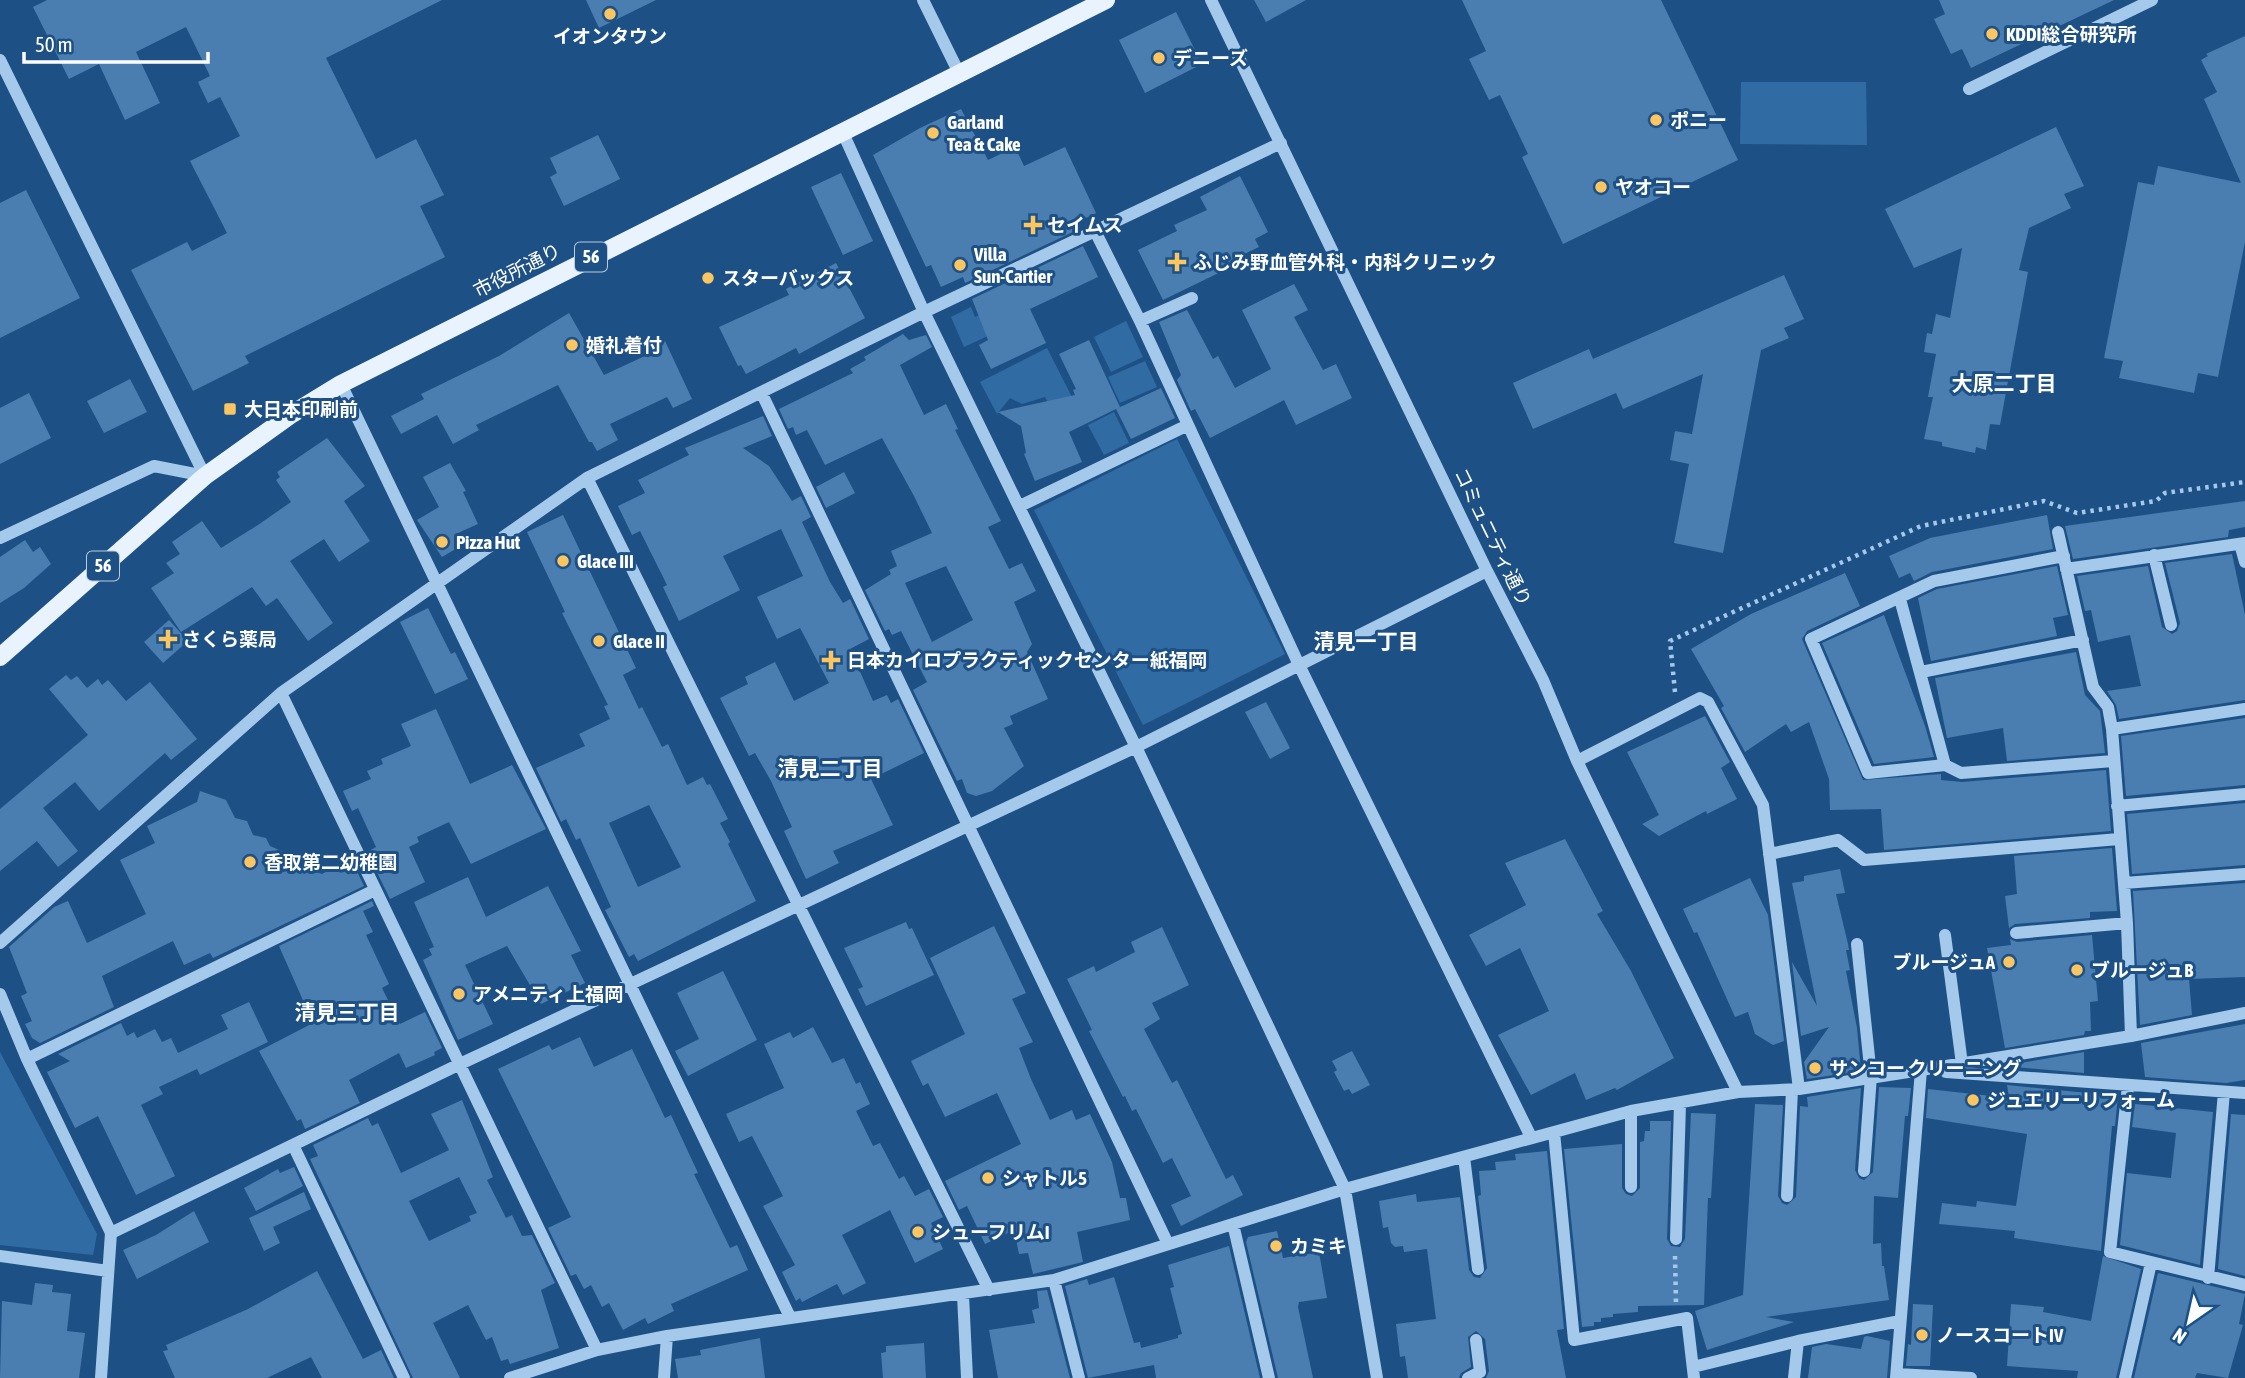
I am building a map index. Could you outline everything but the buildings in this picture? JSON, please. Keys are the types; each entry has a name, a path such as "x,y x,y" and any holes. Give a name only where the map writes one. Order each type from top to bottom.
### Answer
{"main road":[{"name":"市役所通り","path":"0,657 205,476 292,414 341,384 536,283 960,75 1105,0"}],"street":[{"path":"923,0 960,75"},
{"name":"コミュニティ通り","path":"1211,0 1543,680 1577,761 1738,1092"},
{"path":"1969,89 2152,0"},
{"path":"0,60 205,476"},
{"path":"843,133 924,312 1136,747 1345,1189 1377,1378"},
{"path":"0,943 281,693 587,478 924,312 1282,143"},
{"path":"1096,233 1140,321 1299,665 1531,1137"},
{"path":"1140,321 1192,298"},
{"path":"341,384 632,983 790,1317"},
{"path":"762,394 1168,1244"},
{"path":"1020,506 1188,425"},
{"path":"0,538 154,466 205,476"},
{"path":"587,478 989,1290"},
{"path":"2058,532 2093,687 2108,707 2112,729 2127,923 2131,1036"},
{"path":"2113,761 1961,773 1945,765 1868,773 1811,639 1934,581 2243,543 2245,562"},
{"path":"2154,555 2171,625"},
{"path":"111,1233 294,1147 460,1064 1136,747 1487,570"},
{"path":"1900,599 1945,765"},
{"path":"1921,672 2083,640"},
{"path":"281,693 597,1350"},
{"path":"1577,761 1700,698 1708,702 1763,805 1796,1089 1787,1196"},
{"path":"2112,729 2245,709"},
{"path":"2117,806 2245,794"},
{"path":"1769,854 1838,840 1864,860 2119,839"},
{"path":"2124,883 2245,874"},
{"path":"27,1059 375,890"},
{"path":"2016,933 2127,923"},
{"path":"1945,935 1962,1063"},
{"path":"1857,944 1871,1076 1864,1171"},
{"path":"0,994 27,1059 111,1233 101,1378"},
{"path":"510,1378 597,1350 667,1336 1054,1280 1345,1189 1631,1111 1738,1092 1796,1089 1921,1070 2131,1036 2245,1013"},
{"path":"1921,1070 2245,1093"},
{"path":"1921,1070 1897,1376 1971,1378"},
{"path":"2128,1086 2110,1252 2245,1285"},
{"path":"2208,1278 2224,1092"},
{"path":"1676,1239 1679,1104"},
{"path":"1631,1111 1631,1187"},
{"path":"1554,1132 1574,1340 1687,1318 1693,1373 1798,1341 1900,1321"},
{"path":"294,1147 404,1378"},
{"path":"1464,1157 1478,1269"},
{"path":"1233,1224 1269,1378"},
{"path":"0,1256 108,1271"},
{"path":"2125,1378 2151,1263"},
{"path":"1054,1280 1079,1378"},
{"path":"963,1295 967,1378"},
{"path":"664,1378 667,1336"},
{"path":"1468,1378 1480,1372 1476,1340"},
{"path":"1794,1378 1798,1341"}],"path":[{"path":"1678,710 1670,641 1921,526 2044,501 2077,513 2156,501 2165,493 2245,482"},
{"path":"1676,1239 1674,1300 1687,1318"}],"shaded area":[{"path":"1741,82 1866,82 1867,145 1740,144"},
{"path":"971,307 975,317 980,315 992,334 964,347 951,317"},
{"path":"1126,321 1143,357 1111,372 1094,337"},
{"path":"1047,348 1077,407 1049,405 1045,397 1022,404 1010,398 997,414 980,382"},
{"path":"1145,361 1157,387 1120,403 1108,377"},
{"path":"1114,412 1129,443 1104,455 1088,425"},
{"path":"1177,439 1285,654 1143,725 1034,510"},
{"path":"0,1052 97,1234 93,1255 0,1245"}],"place":[{"name":"イオンタウン","path":"610,14"},
{"name":"KDDI総合研究所","path":"1992,34"},
{"name":"デニーズ","path":"1159,58"},
{"name":"ポニー","path":"1656,120"},
{"name":"Garland Tea & Cake","path":"933,133"},
{"name":"ヤオコー","path":"1601,187"},
{"name":"セイムス","path":"1033,225"},
{"name":"ふじみ野血管外科・内科クリニック","path":"1177,262"},
{"name":"Villa Sun-Cartier","path":"960,265"},
{"name":"スターバックス","path":"708,278"},
{"name":"婚礼着付","path":"572,345"},
{"name":"大日本印刷前","path":"230,409"},
{"name":"Pizza Hut","path":"442,542"},
{"name":"Glace III","path":"563,561"},
{"name":"さくら薬局","path":"168,639"},
{"name":"Glace II","path":"599,641"},
{"name":"日本カイロプラクティックセンター紙福岡","path":"831,660"},
{"name":"香取第二幼稚園","path":"250,862"},
{"name":"ブルージュA","path":"2009,962"},
{"name":"ブルージュB","path":"2077,970"},
{"name":"アメニティ上福岡","path":"459,994"},
{"name":"サンコー クリーニング","path":"1815,1068"},
{"name":"ジュエリーリフォーム","path":"1973,1100"},
{"name":"シャトル5","path":"988,1178"},
{"name":"シューフリムI","path":"918,1232"},
{"name":"カミキ","path":"1276,1246"},
{"name":"ノースコートIV","path":"1922,1335"}],"district":[{"name":"大原二丁目","path":"2004,384"},
{"name":"清見一丁目","path":"1366,642"},
{"name":"清見二丁目","path":"830,769"},
{"name":"清見三丁目","path":"347,1013"}]}
